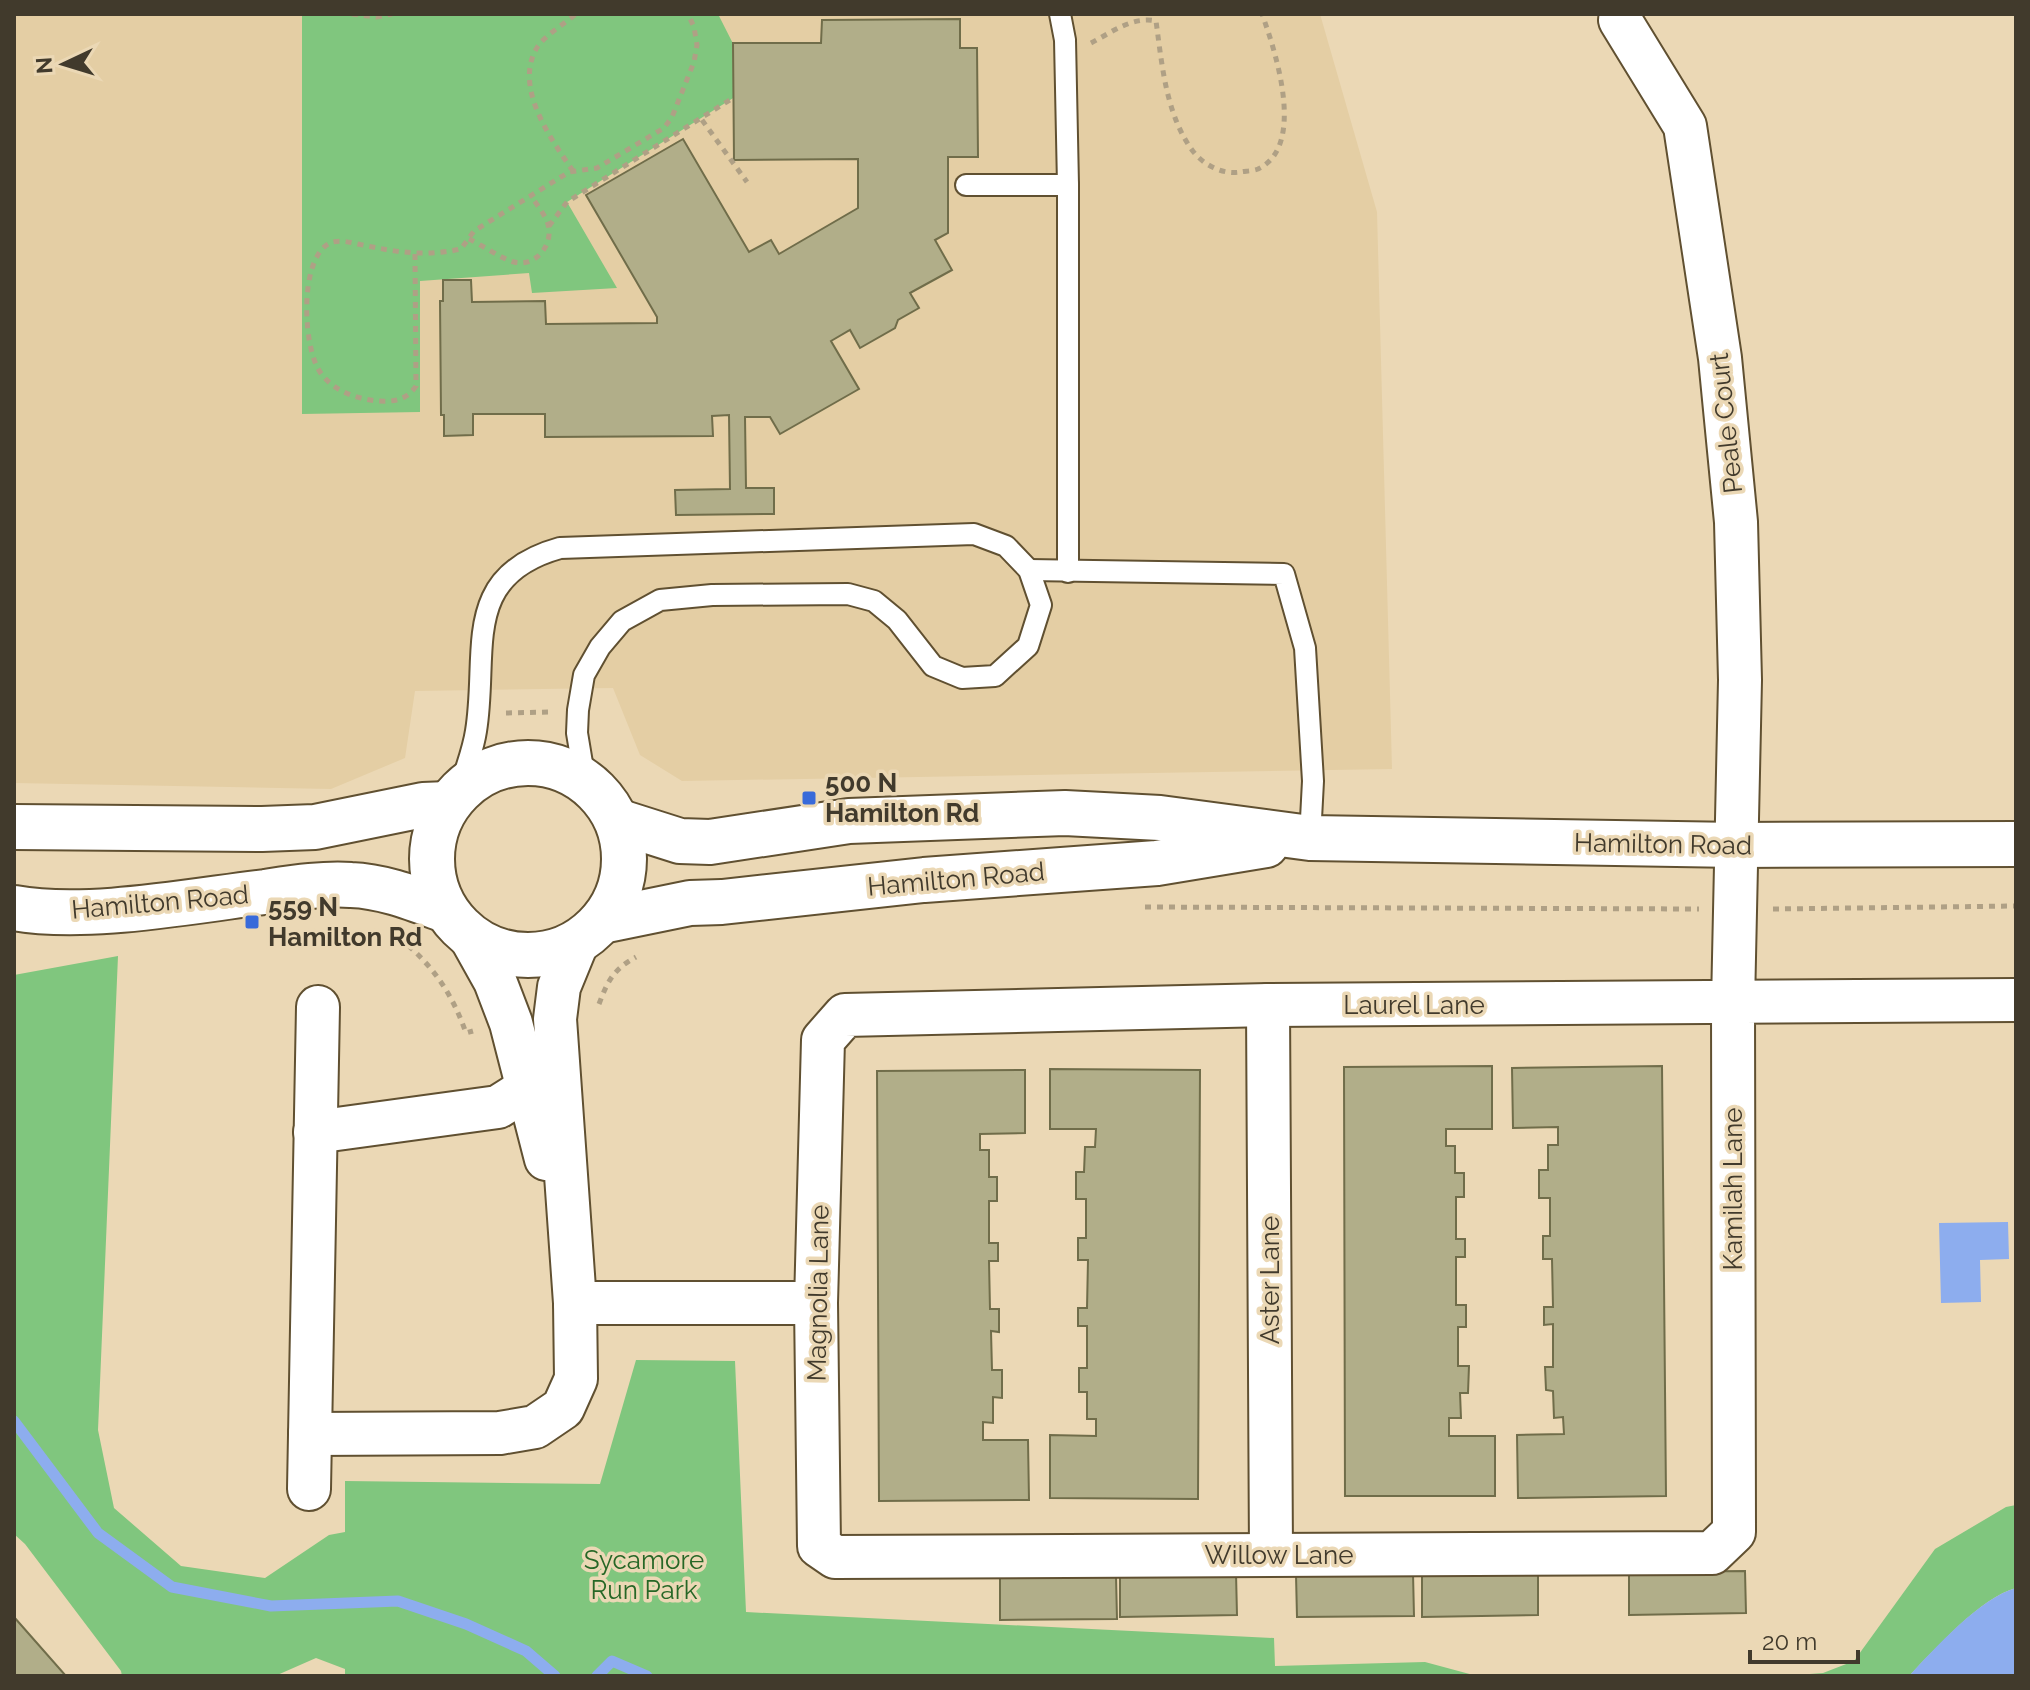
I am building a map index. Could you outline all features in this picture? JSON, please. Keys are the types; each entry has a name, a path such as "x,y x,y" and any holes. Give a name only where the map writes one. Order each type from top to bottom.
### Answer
{"main road":[{"path":"534,762 561,768 585,781 604,799 617,821 624,847 623,873 616,899 590,932 551,954 523,956 495,951 458,924 434,884 431,857 435,829 454,797 481,774 507,764 534,762"},
{"path":"14,827 315,827 454,797"},
{"name":"Hamilton Road","path":"617,821 680,841 710,842 849,821 1065,813 1160,818 1310,838 1737,845 2016,844"},
{"name":"Hamilton Road","path":"590,932 690,903 1157,863 1310,838"},
{"name":"Hamilton Road","path":"14,908 60,911 118,909 351,885 403,894 458,924"}],"street":[{"name":"Peale Court","path":"1620,20 1685,126 1720,358 1736,522 1740,680 1737,845"},
{"name":"Kamilah Lane","path":"1734,1532 1733,1004 1737,845"},
{"path":"458,924 495,981 511,1023 543,1144 575,1303"},
{"path":"310,1434 500,1433 535,1427 563,1408 576,1379 575,1303 555,1019 559,987 590,932"},
{"name":"Laurel Lane","path":"823,1040 845,1015 1268,1005 2016,1000"},
{"name":"Aster Lane","path":"1268,1005 1271,1554"},
{"path":"309,1489 318,1007"},
{"name":"Magnolia Lane","path":"819,1546 816,1303 823,1040"},
{"path":"315,1132 498,1107 528,1088"},
{"path":"575,1303 816,1303"},
{"name":"Willow Lane","path":"819,1546 835,1557 1712,1553 1734,1532"}],"lane":[{"path":"1060,14 1065,40 1068,185 1068,572"},
{"path":"966,185 1068,185"},
{"path":"454,797 476,731 487,611 497,586 519,565 537,555 560,548 974,534 1006,546 1029,570 1041,605 1028,646 995,676 973,678 962,678 933,666 897,620 874,601 848,594 712,595 660,600 622,621 600,647 584,675 577,733 585,781"},
{"path":"1029,570 1284,574 1305,648 1313,781 1310,838"}],"path":[{"path":"352,14 376,17 392,14"},
{"path":"574,172 541,120 533,101 531,82 532,62 539,45 576,14"},
{"path":"415,254 416,386 411,394 390,402 349,394 327,381 309,349 307,311 311,273 316,258 328,244 338,242 415,254 461,249 474,231 531,196 574,172 597,168 664,128 672,117 694,62 697,45 688,14"},
{"path":"1156,21 1163,14"},
{"path":"1156,21 1164,79 1177,122 1193,152 1207,165 1230,174 1259,168 1274,153 1283,133 1285,107 1274,47 1262,14"},
{"path":"1065,56 1132,22 1146,19 1156,21"},
{"path":"469,239 514,262 528,262 540,256 548,241 549,226 567,202 733,98"},
{"path":"702,120 747,182"},
{"path":"531,196 549,226"},
{"path":"497,713 556,712"},
{"path":"1769,909 2016,906"},
{"path":"1144,907 1711,909"},
{"path":"393,934 421,955 438,974 466,1033 476,1030"},
{"path":"595,1014 606,986 618,967 644,952"}],"shaded area":[{"path":"14,14 1320,14 1377,212 1392,769 682,781 640,755 613,688 415,691 405,758 331,789 14,783"}],"green space":[{"path":"302,14 718,14 754,85 567,202 617,288 532,293 529,273 420,281 420,412 302,414"},
{"name":"Sycamore Run Park","path":"118,956 98,1430 114,1508 181,1566 265,1578 329,1535 345,1532 345,1481 600,1484 636,1360 735,1361 746,1612 1274,1638 1275,1666 1425,1662 1477,1676 345,1676 345,1669 316,1658 275,1676 122,1676 25,1544 14,1534 14,975"},
{"path":"2016,1505 2016,1588 2002,1593 1974,1613 1909,1676 1783,1676 1823,1673 1854,1661 1935,1549 2006,1507"}],"water":[{"path":"2008,1222 2009,1259 1980,1260 1981,1302 1941,1303 1939,1223"},
{"path":"2016,1588 2016,1676 1909,1676 1973,1613 2002,1593"}],"building":[{"path":"960,19 960,48 977,48 978,157 948,157 948,233 935,240 952,270 910,293 919,308 898,320 895,328 860,348 850,330 831,341 859,389 780,434 770,417 745,417 746,488 774,488 774,514 676,515 675,490 730,489 729,415 712,416 713,436 545,437 545,414 473,414 473,435 444,436 440,301 443,301 443,280 471,280 472,302 545,301 546,324 657,323 657,317 586,195 683,139 749,252 771,240 779,254 858,208 858,159 734,160 733,43 821,43 822,20"},
{"path":"1492,1066 1492,1129 1446,1129 1446,1146 1455,1146 1455,1173 1464,1173 1464,1197 1456,1197 1456,1239 1465,1239 1465,1257 1456,1257 1456,1305 1466,1305 1466,1327 1458,1327 1458,1366 1469,1366 1468,1393 1460,1393 1461,1418 1449,1418 1449,1436 1495,1436 1495,1496 1345,1496 1344,1067"},
{"path":"1662,1066 1666,1496 1518,1498 1517,1435 1564,1434 1563,1417 1554,1418 1553,1391 1546,1390 1545,1367 1553,1367 1553,1324 1544,1325 1544,1307 1553,1307 1552,1259 1543,1259 1543,1236 1550,1236 1550,1198 1539,1198 1539,1170 1548,1170 1548,1145 1558,1145 1558,1127 1513,1128 1512,1068"},
{"path":"1050,1069 1200,1070 1198,1499 1050,1498 1050,1435 1096,1436 1096,1419 1087,1419 1087,1392 1079,1392 1079,1368 1087,1368 1087,1326 1078,1326 1078,1308 1087,1308 1088,1260 1078,1260 1078,1238 1086,1238 1086,1199 1076,1199 1076,1172 1084,1172 1085,1147 1095,1147 1096,1129 1050,1129"},
{"path":"1025,1070 1025,1133 980,1134 980,1150 989,1150 989,1177 997,1177 997,1201 989,1201 989,1243 998,1243 998,1261 989,1261 990,1309 999,1309 999,1332 991,1331 992,1370 1002,1370 1002,1398 993,1397 993,1423 983,1422 983,1440 1028,1440 1029,1500 879,1501 877,1071"},
{"path":"1745,1571 1746,1613 1629,1615 1629,1572"},
{"path":"1236,1573 1237,1615 1120,1617 1120,1574"},
{"path":"1413,1573 1414,1616 1297,1617 1296,1575"},
{"path":"1538,1573 1538,1615 1422,1617 1422,1574"},
{"path":"1116,1576 1117,1619 1000,1620 1000,1578"},
{"path":"14,1617 66,1676 14,1676"}],"waterway":[{"path":"14,1421 98,1533 172,1587 271,1606 398,1601 466,1624 526,1651 555,1676"},
{"path":"597,1676 612,1661 647,1676"}],"place":[{"name":"500 N Hamilton Rd","path":"809,798"},
{"name":"559 N Hamilton Rd","path":"252,922"}]}
